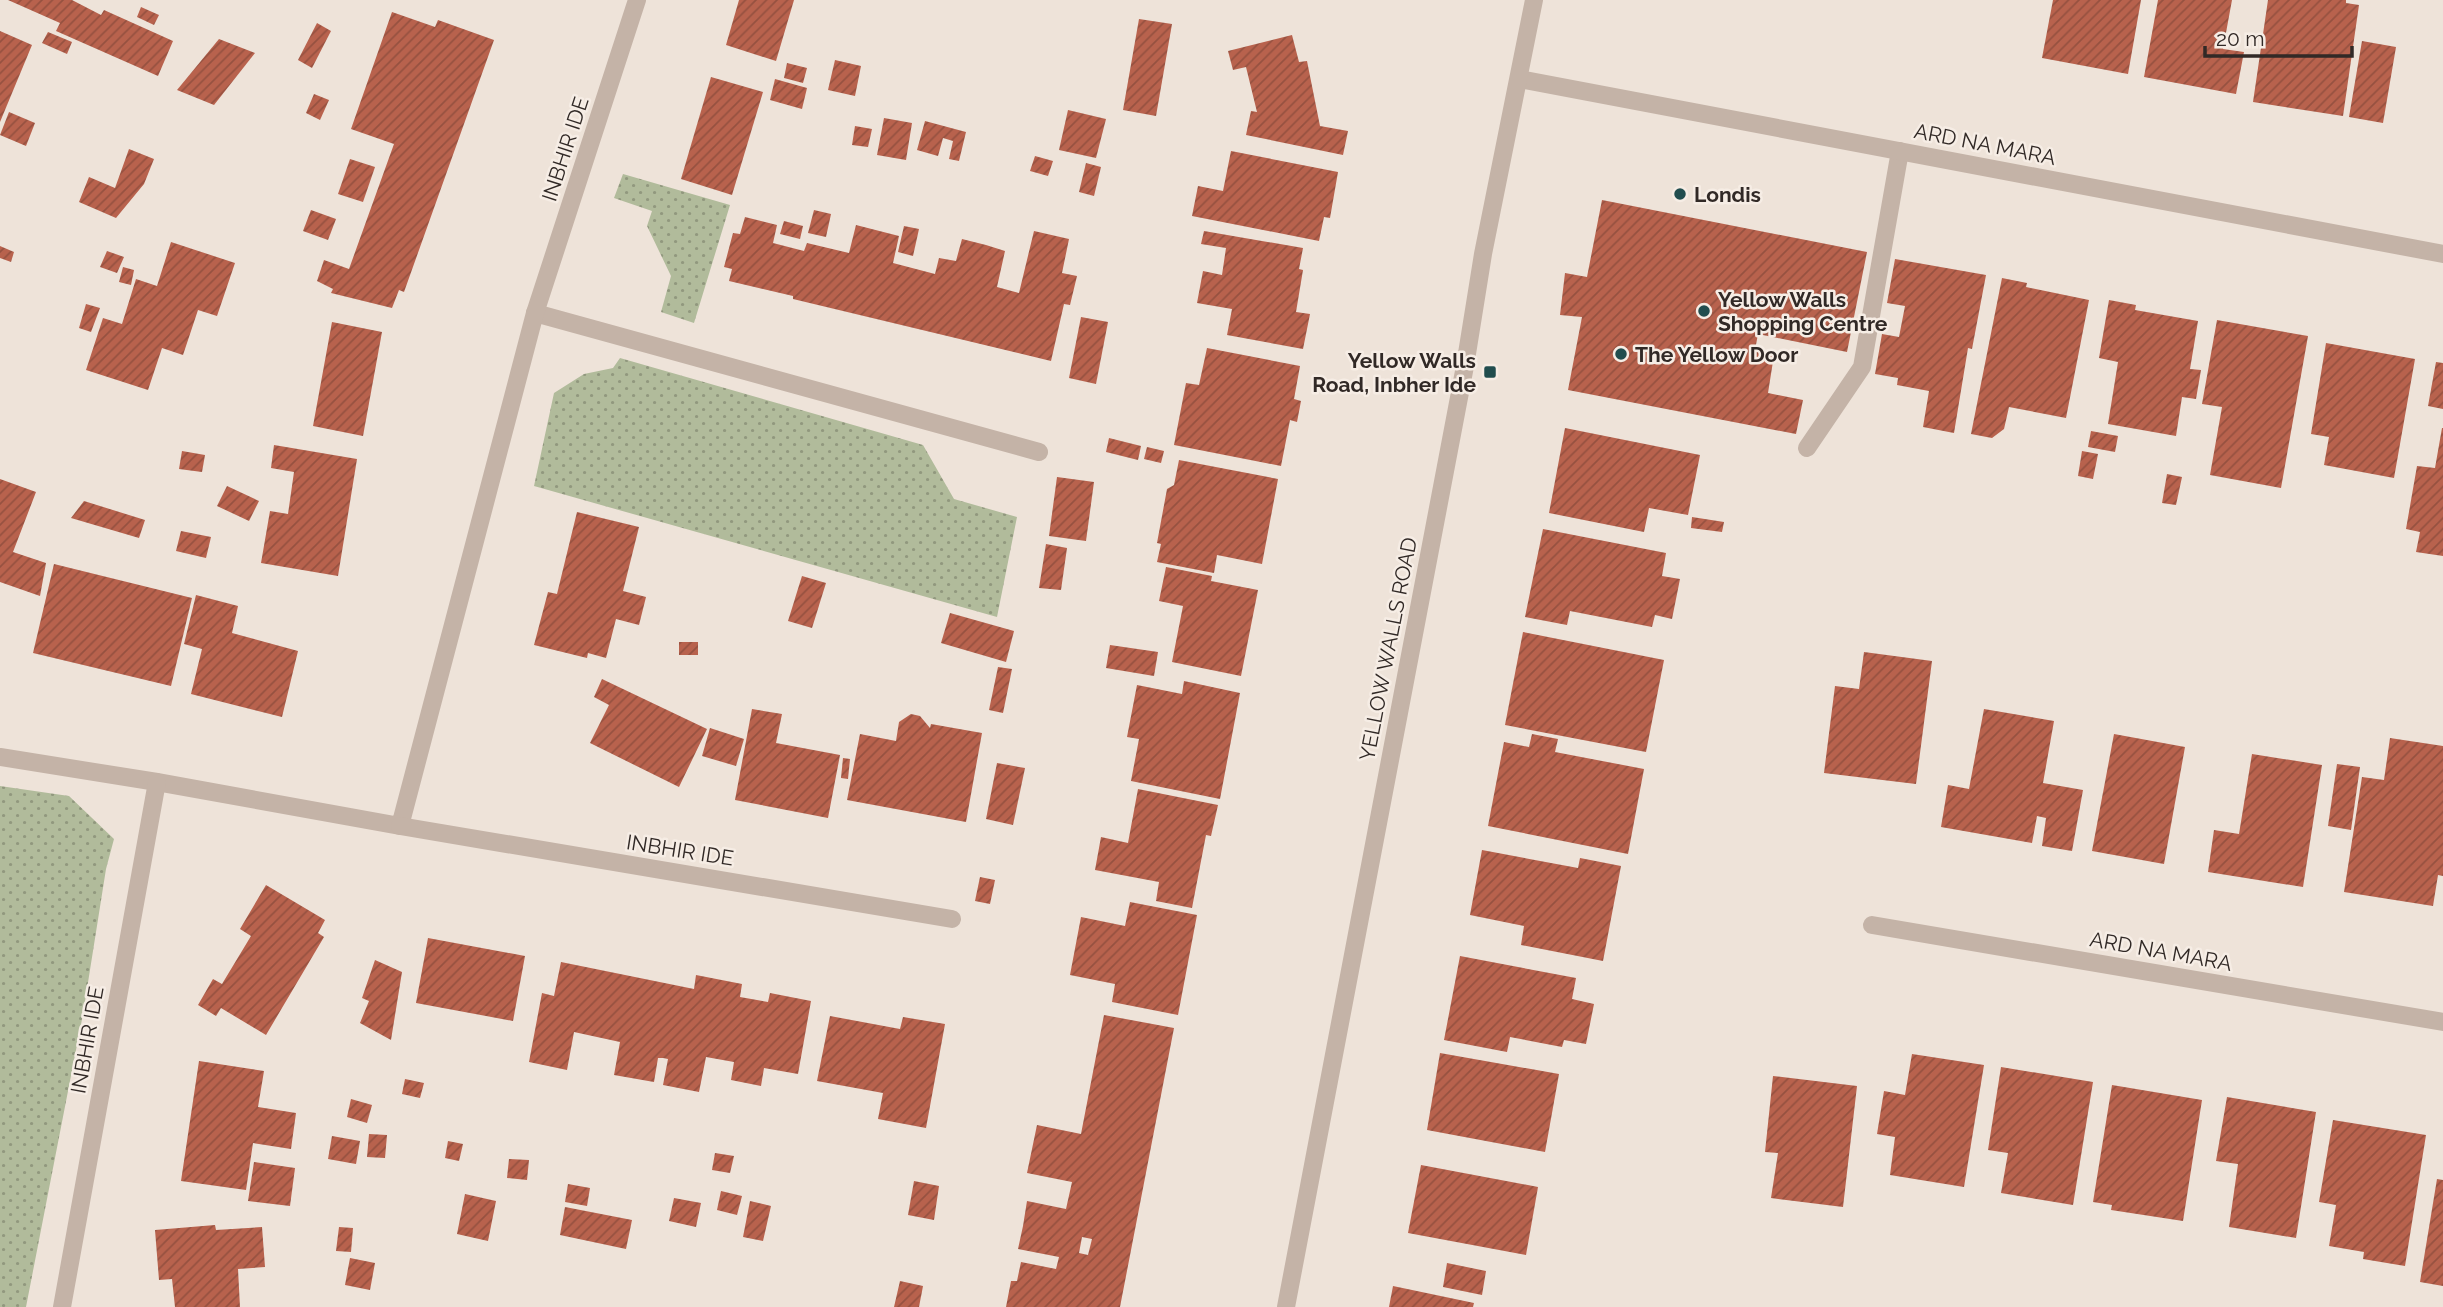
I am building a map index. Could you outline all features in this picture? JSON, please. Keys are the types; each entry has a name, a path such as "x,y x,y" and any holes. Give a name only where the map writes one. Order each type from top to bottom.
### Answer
{"street":[{"name":"INBHIR IDE","path":"400,826 535,313 637,0"},
{"name":"YELLOW WALLS ROAD","path":"1286,1307 1460,393 1483,254 1534,0"},
{"name":"ARD NA MARA","path":"1519,79 2443,254"},
{"path":"1807,448 1862,367 1900,151"},
{"path":"535,313 1039,452"},
{"name":"INBHIR IDE","path":"0,757 953,919"},
{"name":"INBHIR IDE","path":"62,1307 157,782"},
{"name":"ARD NA MARA","path":"1872,925 2443,1022"}],"green space":[{"path":"623,174 730,205 694,323 661,312 671,276 647,226 652,211 614,198"},
{"path":"620,358 923,445 954,499 1017,517 997,617 534,486 554,393 584,374 613,368"},
{"path":"0,786 69,796 114,839 106,869 83,1014 26,1307 0,1307"}],"building":[{"path":"8,0 72,0 101,15 104,10 173,41 158,76 56,31 60,23"},
{"path":"739,0 794,0 776,61 726,45"},
{"path":"2053,0 2141,0 2128,74 2042,58"},
{"path":"2158,0 2232,0 2223,49 2244,52 2236,94 2144,77"},
{"path":"2268,0 2346,0 2346,3 2359,5 2343,116 2253,102"},
{"path":"141,7 159,15 154,25 137,17"},
{"path":"392,12 435,27 438,20 494,40 404,292 399,290 392,308 331,293 333,289 317,281 324,260 349,269 394,144 351,129"},
{"path":"1139,19 1172,24 1156,116 1123,110"},
{"path":"317,23 331,31 312,68 298,60"},
{"path":"0,31 32,45 0,122"},
{"path":"48,32 72,42 67,54 42,43"},
{"path":"1292,35 1299,62 1307,61 1320,126 1348,131 1343,155 1246,135 1251,111 1257,112 1246,67 1233,70 1228,51"},
{"path":"219,39 255,53 214,105 177,90"},
{"path":"2362,41 2396,47 2383,123 2349,117"},
{"path":"835,60 861,66 855,96 828,90"},
{"path":"787,63 807,68 803,83 784,78"},
{"path":"711,77 763,92 732,195 681,179"},
{"path":"775,79 807,88 802,109 770,100"},
{"path":"314,94 329,100 320,120 306,113"},
{"path":"1068,110 1106,119 1096,158 1059,150"},
{"path":"9,112 35,123 26,146 0,135"},
{"path":"884,118 912,123 906,160 877,155"},
{"path":"925,121 966,132 959,161 949,159 953,141 943,138 938,156 917,150"},
{"path":"855,126 872,129 868,147 852,145"},
{"path":"129,149 154,159 144,184 116,218 79,202 89,177 115,188"},
{"path":"1231,151 1338,172 1330,218 1324,217 1319,241 1192,216 1198,186 1223,191"},
{"path":"1035,156 1053,161 1048,176 1030,171"},
{"path":"350,159 375,167 363,202 338,194"},
{"path":"1086,163 1101,167 1094,196 1079,192"},
{"path":"1602,200 1867,252 1847,352 1758,334 1755,350 1774,355 1768,393 1803,400 1796,434 1568,390 1582,317 1560,315 1565,273 1587,277"},
{"path":"311,210 336,219 328,240 303,231"},
{"path":"814,210 831,214 826,237 808,233"},
{"path":"745,217 777,225 773,243 804,251 807,243 849,253 856,225 899,236 893,263 935,274 939,258 956,261 962,239 986,245 1005,251 997,287 1019,293 1034,231 1069,239 1062,273 1077,276 1070,305 1064,304 1051,361 729,281 732,269 724,267 733,233 740,234"},
{"path":"784,221 803,226 800,239 780,234"},
{"path":"904,226 919,229 913,256 898,252"},
{"path":"1204,231 1303,248 1299,269 1303,270 1296,312 1310,314 1303,349 1227,335 1232,309 1197,303 1203,271 1222,275 1226,248 1201,244"},
{"path":"171,242 235,263 217,316 198,310 183,355 162,348 148,390 86,370 103,318 122,324 136,279 157,286"},
{"path":"0,246 14,252 11,262 0,258"},
{"path":"107,251 124,257 117,273 100,267"},
{"path":"1895,259 1986,275 1972,349 1968,348 1954,433 1923,427 1929,391 1897,385 1898,378 1875,374 1882,334 1899,337 1905,306 1887,303"},
{"path":"123,267 134,270 131,285 119,282"},
{"path":"2002,278 2027,283 2026,287 2089,300 2066,418 2009,407 2004,429 1992,438 1971,434"},
{"path":"2109,300 2136,305 2135,310 2198,321 2190,369 2201,370 2196,399 2182,397 2176,436 2108,424 2118,362 2099,358"},
{"path":"86,304 100,308 91,332 79,328"},
{"path":"1081,317 1108,322 1096,384 1069,378"},
{"path":"2217,320 2308,336 2281,488 2210,475 2222,407 2202,404"},
{"path":"332,322 382,332 363,436 313,426"},
{"path":"2326,343 2415,359 2394,478 2324,465 2329,437 2311,434"},
{"path":"1207,348 1300,366 1294,399 1301,401 1297,422 1290,420 1281,466 1174,445 1186,383 1199,385"},
{"path":"2436,362 2443,363 2443,409 2428,406"},
{"path":"1565,428 1700,455 1688,515 1649,508 1644,532 1549,513"},
{"path":"2442,428 2443,556 2416,552 2420,532 2406,529 2417,466 2435,468"},
{"path":"2091,431 2118,436 2115,452 2088,447"},
{"path":"1109,438 1141,446 1138,460 1106,452"},
{"path":"274,445 357,459 338,576 261,563 270,511 288,514 294,472 271,468"},
{"path":"1147,447 1164,451 1161,463 1144,459"},
{"path":"182,451 205,455 202,472 179,469"},
{"path":"2082,451 2098,454 2093,479 2078,476"},
{"path":"1179,460 1278,479 1262,564 1217,555 1214,573 1157,562 1161,544 1157,543 1167,489 1174,485"},
{"path":"2167,474 2182,477 2176,505 2162,503"},
{"path":"1057,477 1094,482 1086,541 1049,536"},
{"path":"0,479 36,492 13,552 46,563 40,596 0,582"},
{"path":"227,486 259,501 249,521 217,506"},
{"path":"84,501 145,520 139,538 71,518"},
{"path":"577,512 639,527 623,591 646,597 639,625 616,619 606,658 588,653 587,658 534,645 548,592 557,594"},
{"path":"1692,517 1724,522 1722,532 1691,528"},
{"path":"1543,529 1666,553 1662,576 1680,579 1672,619 1655,615 1652,627 1570,611 1567,625 1525,617"},
{"path":"181,531 211,537 206,558 176,551"},
{"path":"1046,544 1067,548 1061,590 1039,588"},
{"path":"54,564 192,598 171,686 33,653"},
{"path":"1166,567 1212,576 1211,581 1258,590 1241,676 1172,662 1183,606 1159,601"},
{"path":"802,576 826,583 812,628 788,621"},
{"path":"196,595 238,606 232,633 298,651 282,717 191,694 202,649 184,644"},
{"path":"950,613 1014,631 1006,662 941,643"},
{"path":"1523,632 1664,660 1646,752 1505,725"},
{"path":"679,642 698,642 698,655 679,655"},
{"path":"1110,645 1158,652 1154,676 1106,668"},
{"path":"1864,652 1932,661 1916,784 1824,773 1835,686 1859,689"},
{"path":"998,667 1012,669 1003,713 989,710"},
{"path":"602,679 707,729 679,787 590,743 609,705 594,697"},
{"path":"1184,681 1240,693 1220,799 1131,781 1139,739 1127,737 1137,685 1182,694"},
{"path":"752,709 782,714 776,743 840,755 828,818 735,800"},
{"path":"1984,709 2054,721 2043,783 2083,790 2072,851 2042,846 2046,818 2037,816 2032,843 1941,827 1948,785 1969,789"},
{"path":"911,714 920,716 930,728 931,724 982,733 966,822 847,800 860,734 896,741 899,722"},
{"path":"710,728 744,739 736,766 702,756"},
{"path":"1532,734 1558,739 1555,752 1644,769 1628,854 1488,826 1504,742 1529,747"},
{"path":"2114,734 2185,747 2164,864 2092,851"},
{"path":"2390,738 2443,746 2443,876 2438,875 2433,906 2344,892 2362,777 2384,780"},
{"path":"2252,754 2322,765 2303,887 2208,872 2214,830 2239,834"},
{"path":"843,758 850,759 848,779 841,778"},
{"path":"997,763 1025,768 1013,825 986,819"},
{"path":"2337,764 2360,767 2351,830 2328,826"},
{"path":"1138,789 1218,805 1211,836 1206,835 1192,908 1156,901 1159,882 1095,870 1101,837 1128,843"},
{"path":"1482,850 1578,868 1580,858 1621,866 1603,961 1521,945 1524,926 1470,915"},
{"path":"980,877 995,880 990,904 975,901"},
{"path":"266,885 325,920 318,933 324,937 266,1035 221,1008 216,1016 198,1005 213,979 222,984 251,936 240,929"},
{"path":"1130,902 1197,915 1178,1015 1112,1002 1115,984 1070,975 1081,917 1125,926"},
{"path":"428,938 525,956 513,1021 416,1003"},
{"path":"1460,956 1576,978 1572,999 1594,1004 1586,1044 1564,1040 1562,1047 1510,1037 1507,1052 1444,1040"},
{"path":"375,960 402,972 391,1040 360,1023 369,1001 362,998"},
{"path":"561,962 694,989 696,975 742,984 740,997 768,1002 770,993 811,1001 798,1074 764,1068 761,1086 731,1080 734,1062 706,1057 699,1092 663,1085 668,1059 658,1058 654,1082 614,1075 620,1042 574,1032 567,1070 529,1062 542,993 554,996"},
{"path":"1104,1015 1174,1028 1120,1307 1006,1307 1011,1281 1017,1281 1021,1262 1056,1269 1059,1257 1018,1249 1027,1201 1066,1209 1072,1182 1027,1173 1037,1125 1081,1134","holes":["1082,1237 1092,1239 1088,1255 1079,1253"]},
{"path":"830,1016 900,1029 903,1017 945,1024 926,1128 878,1119 883,1093 817,1081"},
{"path":"1440,1053 1559,1074 1545,1152 1427,1130"},
{"path":"1912,1054 1984,1065 1964,1187 1890,1175 1895,1137 1877,1134 1884,1091 1905,1095"},
{"path":"199,1061 264,1071 258,1107 296,1113 291,1149 253,1143 246,1190 181,1181"},
{"path":"2001,1067 2093,1082 2073,1205 2001,1193 2008,1153 1988,1150"},
{"path":"1773,1076 1857,1086 1843,1207 1771,1198 1778,1153 1765,1152"},
{"path":"405,1079 424,1083 420,1098 402,1094"},
{"path":"2112,1085 2202,1100 2183,1221 2111,1210 2112,1205 2093,1202"},
{"path":"2227,1097 2316,1112 2296,1238 2229,1227 2238,1164 2216,1161"},
{"path":"351,1099 372,1105 367,1123 347,1117"},
{"path":"2333,1120 2426,1135 2405,1266 2363,1259 2364,1252 2329,1246 2336,1205 2319,1202"},
{"path":"369,1134 387,1135 385,1158 367,1157"},
{"path":"332,1136 360,1141 356,1164 328,1159"},
{"path":"448,1141 463,1144 459,1161 445,1158"},
{"path":"715,1153 734,1156 730,1173 712,1170"},
{"path":"509,1159 529,1160 527,1180 507,1178"},
{"path":"254,1162 295,1168 290,1206 248,1201"},
{"path":"1421,1165 1538,1187 1526,1255 1408,1233"},
{"path":"2437,1179 2443,1180 2443,1286 2420,1282"},
{"path":"914,1181 939,1186 934,1220 908,1215"},
{"path":"568,1184 590,1188 587,1206 565,1202"},
{"path":"721,1191 742,1196 737,1215 717,1210"},
{"path":"465,1194 496,1201 488,1241 457,1234"},
{"path":"674,1198 701,1203 696,1227 669,1221"},
{"path":"750,1201 771,1206 763,1241 743,1237"},
{"path":"565,1207 632,1220 626,1249 560,1235"},
{"path":"215,1225 216,1230 262,1227 265,1267 238,1269 240,1307 175,1307 172,1279 159,1280 155,1230"},
{"path":"339,1227 353,1228 351,1252 336,1251"},
{"path":"350,1258 375,1263 370,1290 345,1285"},
{"path":"1447,1263 1486,1271 1482,1295 1443,1287"},
{"path":"900,1281 923,1286 919,1307 894,1307"},
{"path":"1393,1286 1474,1303 1473,1307 1389,1307"}],"place":[{"name":"Londis","path":"1680,194"},
{"name":"Yellow Walls Shopping Centre","path":"1704,311"},
{"name":"The Yellow Door","path":"1621,354"},
{"name":"Yellow Walls Road, Inbher Ide","path":"1490,372"}]}
